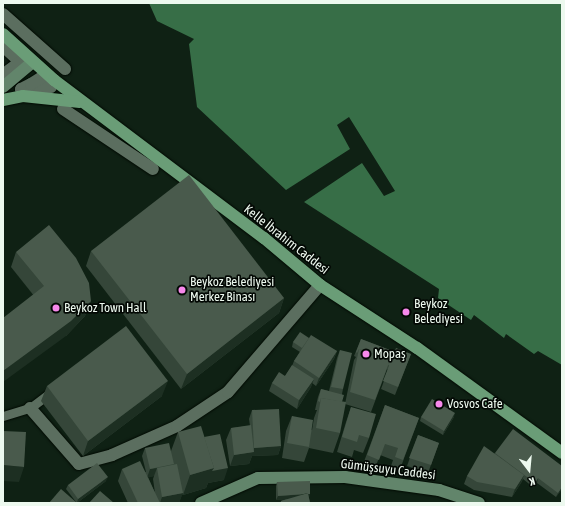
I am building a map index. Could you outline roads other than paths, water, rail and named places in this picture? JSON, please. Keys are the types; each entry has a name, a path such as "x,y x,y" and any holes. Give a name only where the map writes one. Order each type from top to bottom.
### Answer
{"main road":[{"name":"Kelle İbrahim Caddesi","path":"3,34 81,102 264,238 320,285 417,348 562,453"},
{"path":"3,100 23,96 81,102"}],"street":[{"path":"3,14 65,70"},
{"path":"3,46 20,62 6,69"},
{"path":"3,87 34,62"},
{"path":"63,109 153,170"},
{"path":"30,408 79,464 112,455 177,426 228,392 320,285"},
{"name":"Gümüşsuyu Caddesi","path":"201,503 258,478 345,477 439,490 479,503"}],"lane":[{"path":"3,416 30,408 60,384"}],"place":[{"name":"Beykoz Belediyesi Merkez Binası","path":"182,290"},
{"name":"Beykoz Town Hall","path":"56,308"},
{"name":"Beykoz Belediyesi","path":"406,312"},
{"name":"Mopaş","path":"366,354"},
{"name":"Vosvos Cafe","path":"439,404"}]}
